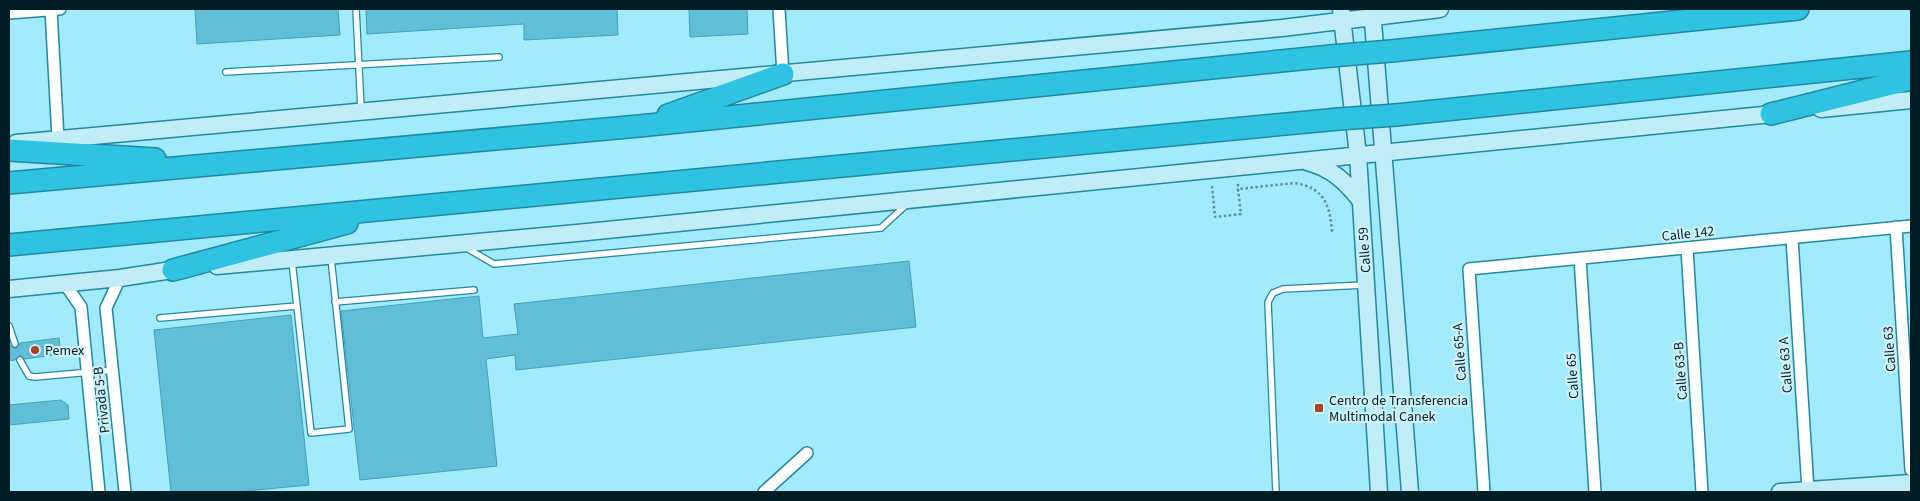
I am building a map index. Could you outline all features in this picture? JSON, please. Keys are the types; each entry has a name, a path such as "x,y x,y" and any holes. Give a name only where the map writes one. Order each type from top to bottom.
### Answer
{"highway":[{"path":"9,183 639,126 1798,9"},
{"path":"9,245 1396,115 1911,62"},
{"path":"639,126 783,74"},
{"path":"1771,114 1911,79"},
{"path":"9,150 220,163"},
{"path":"173,270 414,206"}],"main road":[{"path":"1282,28 1302,23 1314,9"},
{"path":"9,144 1282,28 1342,15 1440,9"},
{"name":"Calle 59","path":"1372,13 1410,492"},
{"name":"Calle 59","path":"1342,15 1358,155 1379,492"},
{"path":"9,289 120,278 173,270 911,200 1911,100"},
{"path":"1300,160 1332,171 1341,178 1360,200"},
{"path":"1780,492 1911,483"}],"street":[{"path":"9,13 54,9 58,139"},
{"path":"779,9 783,74"},
{"name":"Calle 142","path":"1469,269 1911,226"},
{"name":"Calle 63","path":"1896,227 1911,470"},
{"name":"Calle 63 A","path":"1792,238 1808,490"},
{"name":"Calle 63-B","path":"1687,248 1702,492"},
{"name":"Calle 65","path":"1580,258 1595,492"},
{"name":"Calle 65-A","path":"1469,269 1484,492"},
{"name":"Privada 5-B","path":"120,278 106,308 125,492"},
{"name":"Privada 5-B","path":"65,284 80,307 99,492"},
{"path":"764,492 807,453"}],"lane":[{"path":"356,9 361,112"},
{"path":"226,72 499,57"},
{"path":"458,244 494,264 871,229 881,228 911,200"},
{"path":"292,259 311,433 349,429 330,255"},
{"path":"1276,492 1268,302 1273,293 1283,289 1366,285"},
{"path":"335,302 474,290"},
{"path":"160,318 297,306"},
{"path":"9,326 15,344"},
{"path":"20,360 29,376 34,377 113,370"}],"path":[{"path":"1238,190 1294,183 1309,187 1317,192 1327,204 1332,232"},
{"path":"1212,186 1215,217 1241,214 1238,184"}],"building":[{"path":"195,9 338,9 340,35 197,44"},
{"path":"366,9 617,9 618,35 524,40 524,24 367,34"},
{"path":"689,9 747,9 748,34 690,37"},
{"path":"909,261 916,327 516,370 515,355 486,359 497,466 360,480 341,311 479,296 483,338 518,334 514,304"},
{"path":"291,315 309,485 236,492 171,492 154,330"},
{"name":"Pemex","path":"59,338 61,354 25,359 20,355 15,360 9,361 9,345 16,349 20,343"},
{"path":"61,400 68,405 69,419 9,425 9,405"}],"place":[{"name":"Pemex","path":"35,350"},
{"name":"Centro de Transferencia Multimodal Canek","path":"1319,408"}]}
